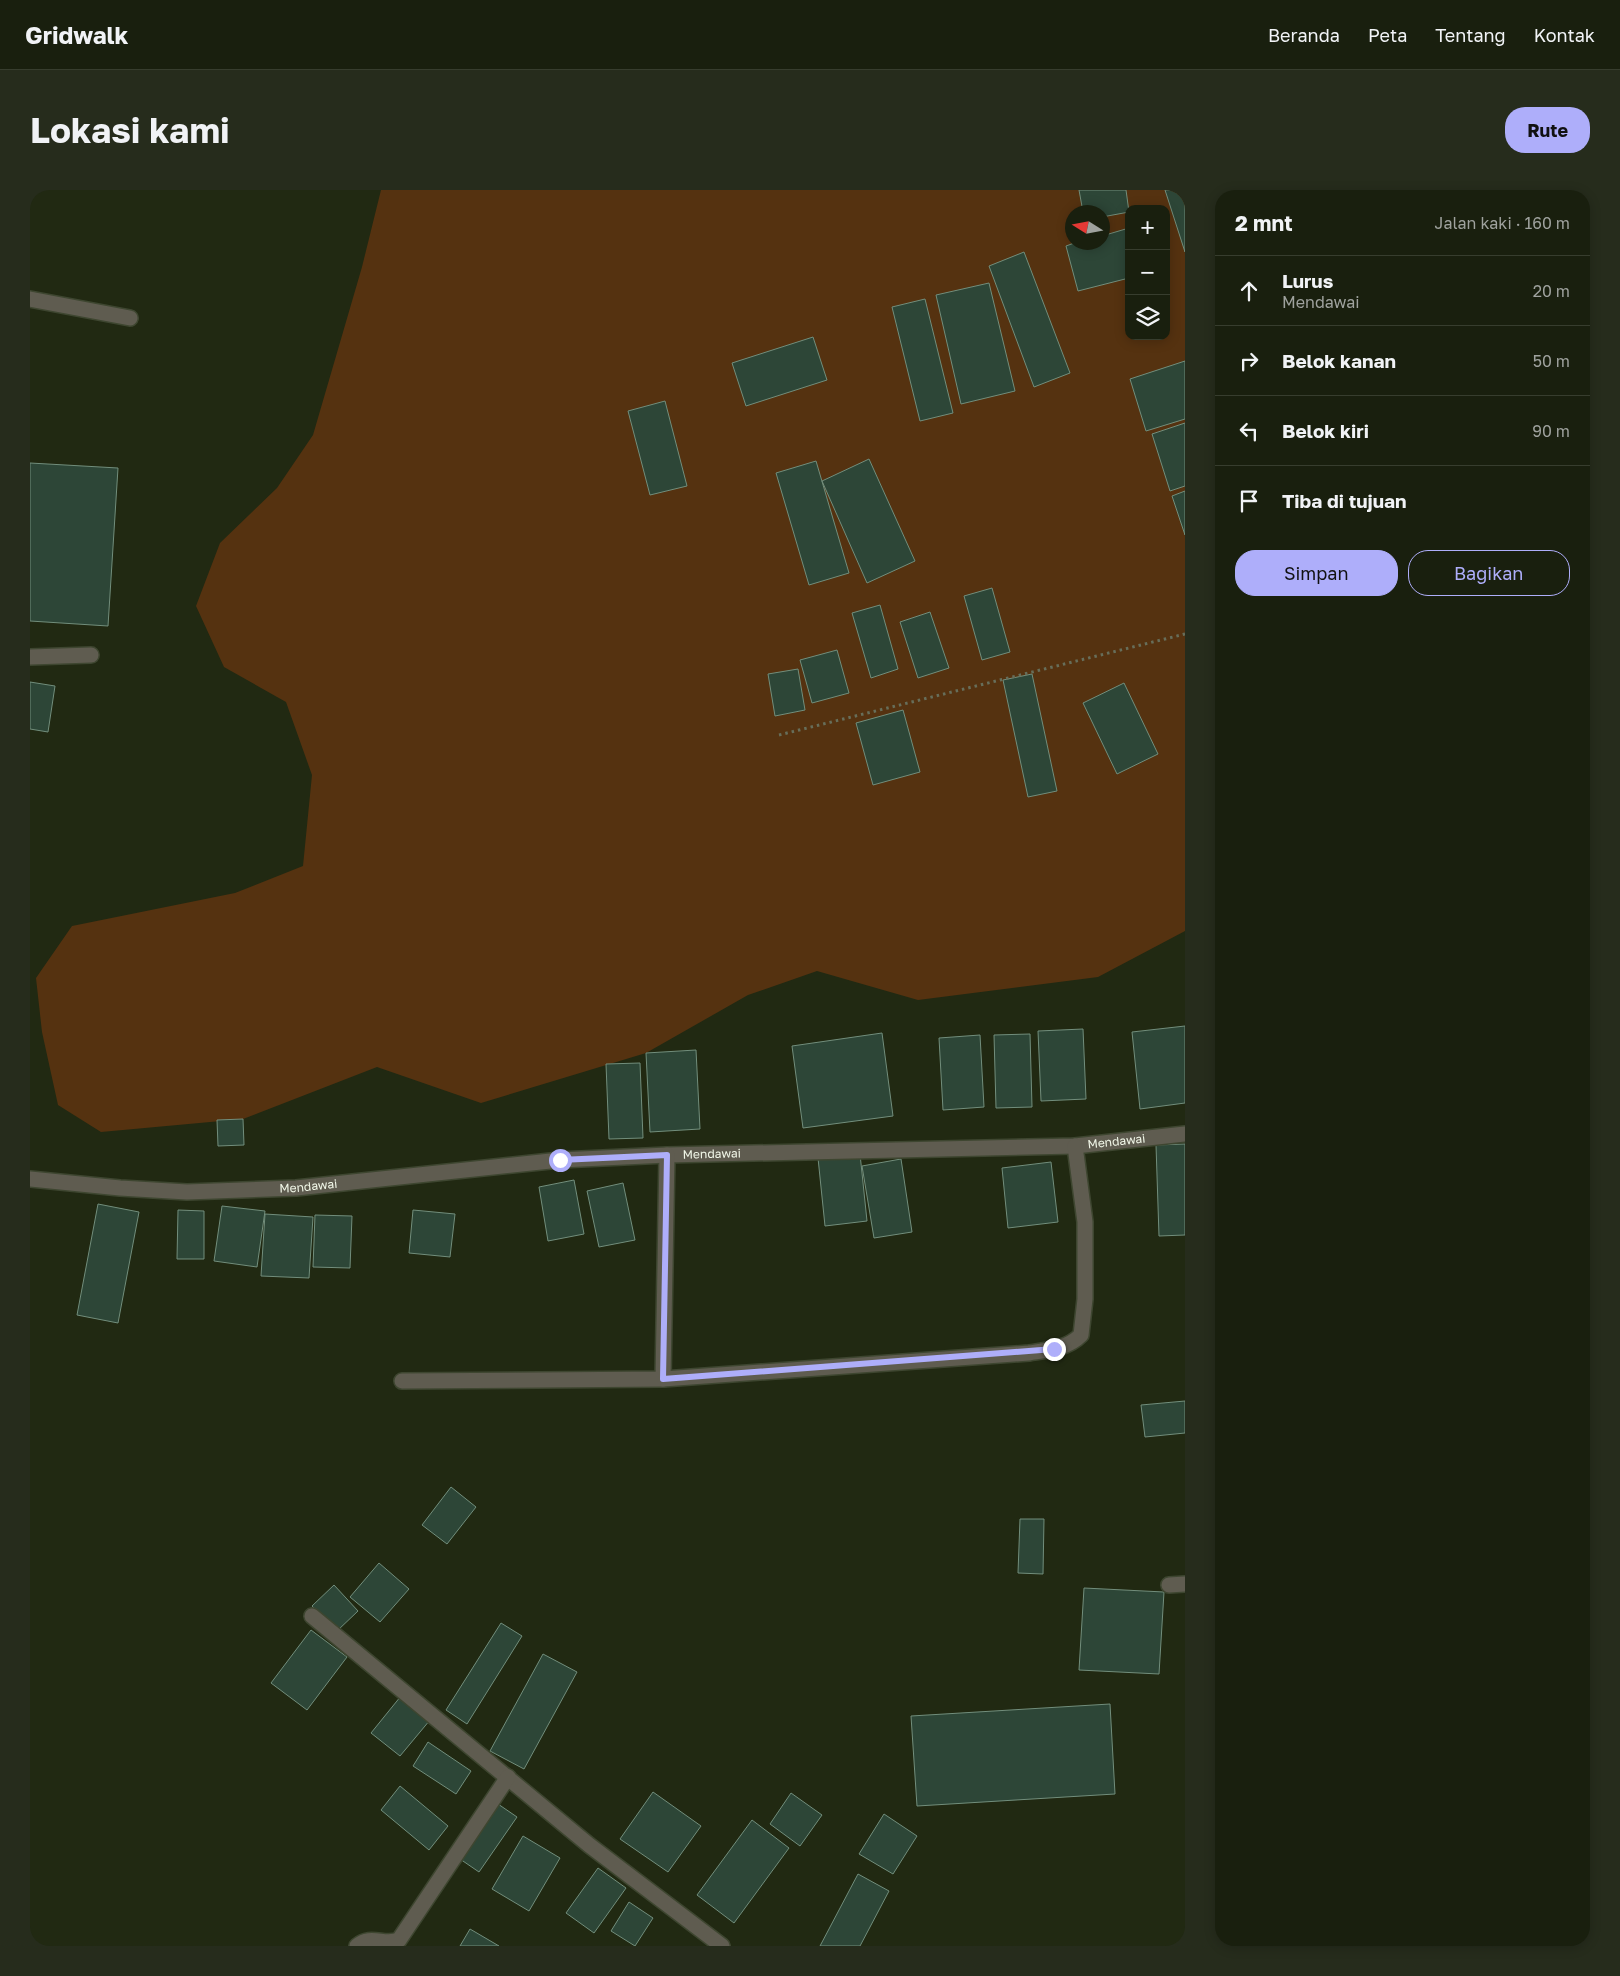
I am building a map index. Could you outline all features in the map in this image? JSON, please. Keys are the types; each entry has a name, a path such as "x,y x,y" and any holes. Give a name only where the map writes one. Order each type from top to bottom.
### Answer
{"street":[{"path":"30,299 130,318"},
{"path":"30,657 90,656"},
{"name":"Mendawai","path":"30,1179 120,1188 187,1192 296,1188 560,1160 667,1155 1075,1146 1185,1134"},
{"path":"402,1381 663,1379 1029,1352 1054,1349 1073,1343 1081,1335 1085,1299 1085,1222 1075,1146"},
{"path":"663,1379 667,1155"},
{"path":"1169,1585 1185,1584"},
{"path":"312,1616 590,1845 722,1946"},
{"path":"357,1946 365,1940 372,1939 392,1943 399,1940 508,1777"}],"path":[{"path":"779,736 1185,634"}],"shaded area":[{"path":"381,190 1185,190 1185,931 1098,977 918,1000 817,971 748,995 646,1053 481,1103 377,1067 243,1119 101,1132 58,1105 42,1032 36,978 72,926 235,893 303,866 312,775 286,702 224,667 196,606 220,543 277,488 313,435 362,267"}],"building":[{"path":"1079,190 1126,190 1128,205 1125,205 1125,213 1110,216 1110,205 1082,205"},
{"path":"1165,190 1185,190 1185,252 1170,205"},
{"path":"1125,229 1125,279 1078,291 1067,250 1110,250 1110,234"},
{"path":"1024,252 1070,373 1034,387 989,266"},
{"path":"989,283 1015,391 961,404 936,295"},
{"path":"925,299 953,413 920,421 892,307"},
{"path":"813,337 827,380 746,406 732,363"},
{"path":"1185,361 1185,419 1146,431 1130,379"},
{"path":"665,401 687,486 650,495 628,411"},
{"path":"1185,423 1185,486 1170,491 1152,434"},
{"path":"869,459 915,561 867,583 822,481"},
{"path":"816,461 849,573 809,585 776,473"},
{"path":"30,463 118,468 108,626 30,621"},
{"path":"1185,491 1185,535 1172,496"},
{"path":"992,588 1010,652 982,660 964,596"},
{"path":"880,605 898,669 871,678 852,613"},
{"path":"930,612 949,668 918,678 900,622"},
{"path":"837,650 849,693 812,703 800,660"},
{"path":"798,669 805,710 775,716 768,674"},
{"path":"1032,674 1057,791 1028,797 1003,680"},
{"path":"30,682 55,686 48,732 30,729"},
{"path":"1124,683 1158,754 1117,774 1083,703"},
{"path":"903,710 920,772 873,785 856,723"},
{"path":"1185,1026 1185,1103 1140,1109 1132,1032"},
{"path":"1083,1029 1086,1099 1041,1101 1038,1031"},
{"path":"882,1033 893,1116 803,1128 792,1046"},
{"path":"1030,1034 1032,1107 996,1108 994,1035"},
{"path":"980,1035 984,1107 943,1110 939,1038"},
{"path":"696,1050 700,1129 650,1132 646,1053"},
{"path":"640,1063 643,1138 609,1139 606,1064"},
{"path":"243,1119 244,1145 218,1146 217,1120"},
{"path":"1185,1144 1185,1235 1159,1236 1156,1145"},
{"path":"860,1154 867,1221 825,1226 818,1158"},
{"path":"901,1159 912,1232 874,1238 862,1166"},
{"path":"1051,1162 1058,1222 1008,1228 1002,1168"},
{"path":"574,1180 584,1234 548,1241 539,1187"},
{"path":"623,1183 635,1240 599,1247 587,1191"},
{"path":"98,1204 139,1212 118,1323 77,1315"},
{"path":"222,1206 265,1211 257,1267 214,1261"},
{"path":"178,1210 204,1211 204,1259 177,1259"},
{"path":"413,1210 455,1214 450,1257 409,1253"},
{"path":"265,1214 313,1217 309,1278 261,1276"},
{"path":"315,1215 352,1216 350,1268 313,1267"},
{"path":"1185,1401 1185,1433 1145,1437 1141,1405"},
{"path":"451,1487 476,1507 447,1544 422,1525"},
{"path":"1020,1519 1044,1519 1043,1574 1018,1573"},
{"path":"379,1563 409,1589 380,1622 350,1597"},
{"path":"334,1585 358,1611 337,1631 312,1606"},
{"path":"1084,1588 1164,1592 1159,1674 1079,1670"},
{"path":"501,1623 522,1636 467,1724 446,1710"},
{"path":"311,1630 347,1657 307,1710 271,1683"},
{"path":"543,1654 577,1672 524,1769 490,1751"},
{"path":"401,1696 430,1720 400,1756 371,1733"},
{"path":"1110,1704 1115,1794 917,1806 911,1716"},
{"path":"428,1742 471,1771 456,1794 413,1766"},
{"path":"400,1786 448,1826 429,1850 381,1810"},
{"path":"653,1792 701,1826 668,1872 620,1839"},
{"path":"791,1793 822,1815 800,1846 770,1824"},
{"path":"498,1804 517,1817 479,1872 460,1859"},
{"path":"884,1814 917,1836 893,1874 859,1854"},
{"path":"752,1820 789,1848 734,1923 697,1895"},
{"path":"523,1836 560,1858 529,1911 492,1889"},
{"path":"598,1868 626,1888 594,1933 566,1913"},
{"path":"858,1874 889,1891 860,1946 820,1946"},
{"path":"629,1902 653,1918 635,1946 611,1931"},
{"path":"470,1929 499,1946 460,1946"}],"route":[{"path":"560,1160 667,1155 663,1379 1054,1349"}]}
